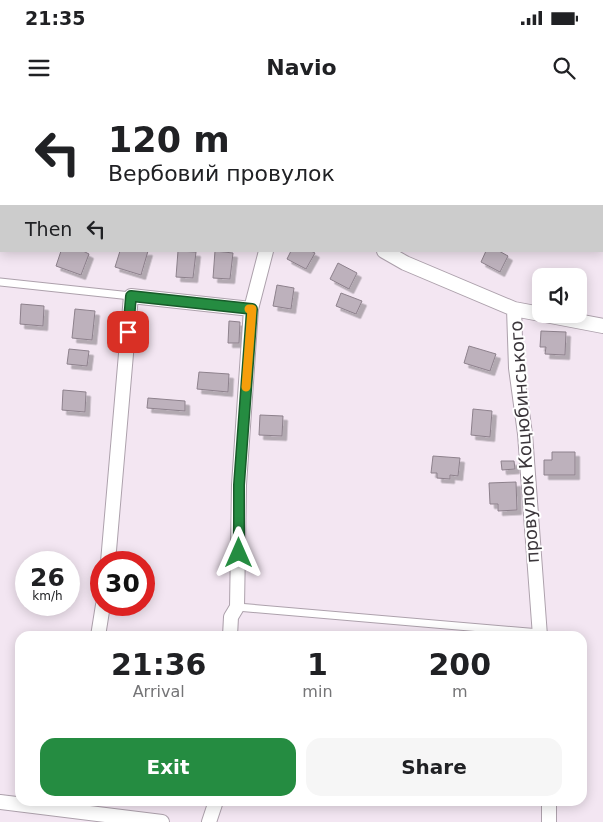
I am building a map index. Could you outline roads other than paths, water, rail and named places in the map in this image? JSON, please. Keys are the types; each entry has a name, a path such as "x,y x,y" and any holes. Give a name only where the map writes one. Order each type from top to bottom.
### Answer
{"street":[{"path":"230,631 231,617 237,607 239,485 252,309 266,252"},
{"path":"386,252 405,263 514,309"},
{"path":"109,551 131,296 252,309"},
{"name":"провулок Коцюбинського","path":"540,631 525,434 516,368 514,309 603,326"},
{"path":"99,631 101,616"},
{"path":"0,802 15,803"},
{"path":"82,806 162,822"},
{"path":"209,822 214,806"},
{"path":"549,806 550,822"}],"lane":[{"path":"0,282 131,296"},
{"path":"237,607 497,631"}]}
